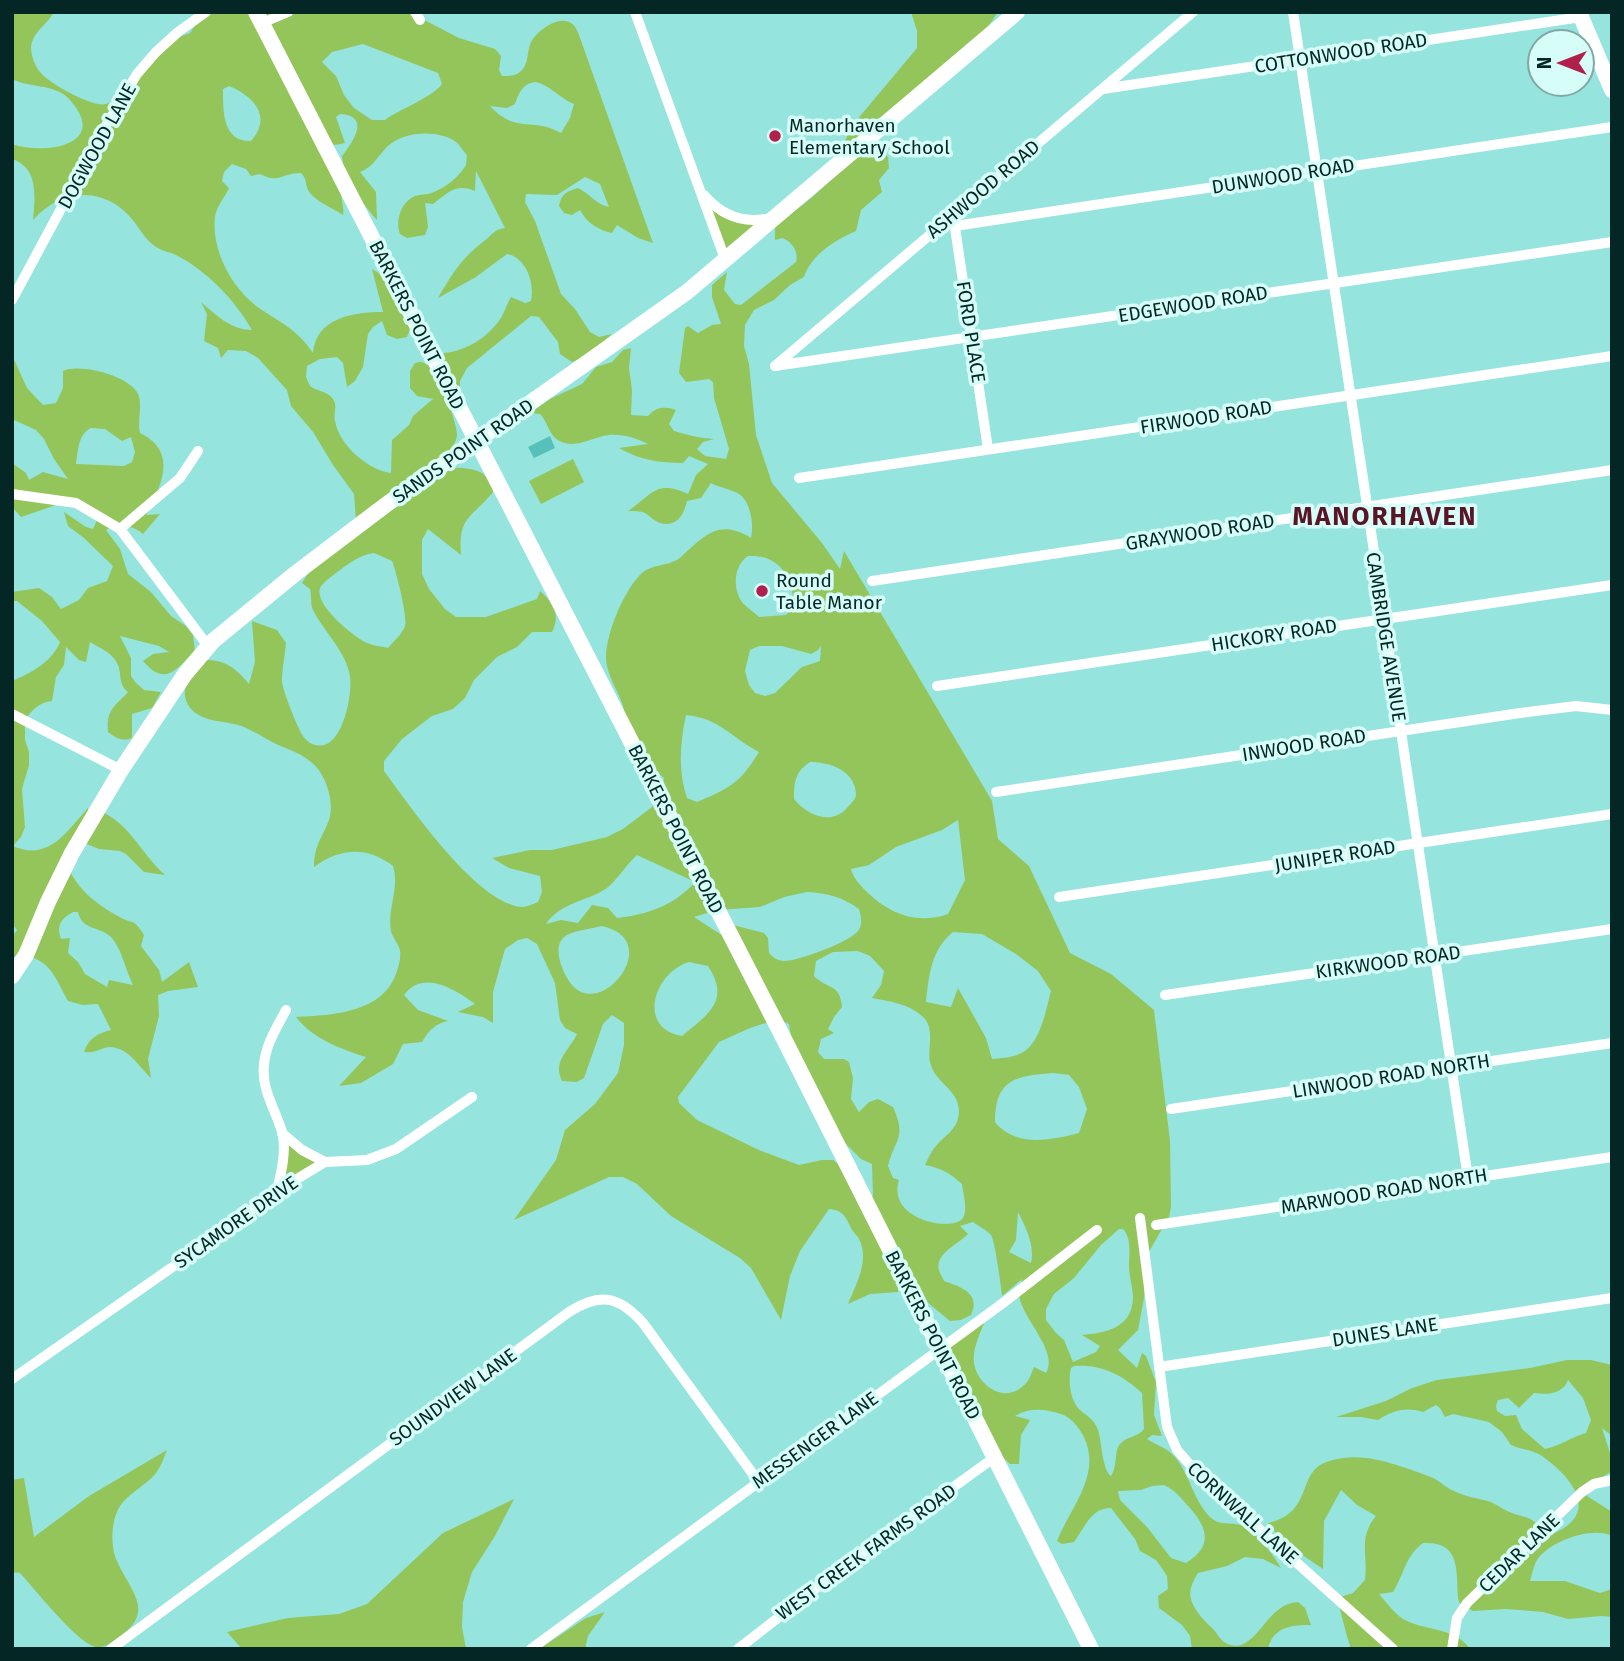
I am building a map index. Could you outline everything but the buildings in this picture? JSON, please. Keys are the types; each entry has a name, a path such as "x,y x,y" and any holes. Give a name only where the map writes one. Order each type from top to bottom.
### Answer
{"street":[{"name":"DOGWOOD LANE","path":"12,300 105,127 137,74 178,32 206,12"},
{"path":"259,18 288,12"},
{"path":"635,12 725,259"},
{"name":"SANDS POINT ROAD","path":"12,976 26,955 72,853 121,770 185,674 208,646 296,573 387,504 678,299 1017,12"},
{"name":"ASHWOOD ROAD","path":"775,366 954,221 1101,89 1193,12"},
{"name":"CAMBRIDGE AVENUE","path":"1293,12 1468,1178"},
{"path":"1580,15 1612,90"},
{"name":"COTTONWOOD ROAD","path":"1101,89 1580,15"},
{"name":"BARKERS POINT ROAD","path":"259,18 784,1039 1091,1649"},
{"name":"DUNWOOD ROAD","path":"954,221 1612,127"},
{"path":"698,187 717,208 728,215 750,222 774,218"},
{"name":"FORD PLACE","path":"954,221 988,449"},
{"name":"EDGEWOOD ROAD","path":"775,366 1612,242"},
{"name":"FIRWOOD ROAD","path":"799,478 1612,356"},
{"path":"121,529 180,478 198,451"},
{"name":"GRAYWOOD ROAD","path":"872,582 1612,470"},
{"path":"12,494 76,503 121,529 208,646"},
{"name":"HICKORY ROAD","path":"937,686 1612,585"},
{"name":"INWOOD ROAD","path":"996,792 1576,706 1612,710"},
{"path":"12,714 121,770"},
{"name":"JUNIPER ROAD","path":"1059,897 1612,814"},
{"name":"KIRKWOOD ROAD","path":"1165,995 1612,929"},
{"path":"276,1191 282,1163 282,1133 266,1092 264,1065 270,1040 286,1010"},
{"name":"LINWOOD ROAD NORTH","path":"1171,1109 1612,1043"},
{"name":"SYCAMORE DRIVE","path":"12,1379 204,1245 276,1191 325,1162 352,1162 383,1155 414,1138 472,1097"},
{"path":"282,1133 302,1150 325,1162"},
{"name":"MARWOOD ROAD NORTH","path":"1156,1225 1612,1157"},
{"name":"CORNWALL LANE","path":"1140,1218 1167,1427 1183,1458 1393,1649"},
{"name":"MESSENGER LANE","path":"531,1649 1012,1297 1097,1230"},
{"name":"DUNES LANE","path":"1159,1367 1612,1298"},
{"name":"SOUNDVIEW LANE","path":"111,1649 569,1312 593,1300 606,1299 620,1303 643,1323 758,1481"},
{"name":"WEST CREEK FARMS ROAD","path":"738,1649 847,1564 995,1457"},
{"name":"CEDAR LANE","path":"1452,1649 1457,1618 1467,1603 1578,1496 1594,1485 1612,1480"}],"green space":[{"path":"12,12 54,12 32,41 31,50 38,70 61,88 82,99 100,104 106,104 118,97 141,65 170,42 190,33 204,12 249,12 266,22 266,12 409,12 459,38 495,49 501,56 499,70 502,76 514,75 523,69 530,45 542,29 559,21 569,22 576,27 653,243 638,238 617,225 612,233 602,230 593,225 580,210 572,215 564,213 559,206 561,199 578,188 609,207 600,184 585,177 557,195 526,194 525,202 535,221 561,294 590,332 599,337 612,334 584,358 572,362 560,354 558,342 539,317 531,316 467,368 460,381 460,395 442,360 444,353 469,346 483,337 501,318 511,297 525,303 531,301 532,286 524,265 514,256 507,254 476,277 438,298 462,261 495,231 505,228 476,171 475,191 457,189 433,204 425,203 428,227 425,235 407,238 400,234 399,217 406,202 415,196 442,188 466,165 467,155 457,143 449,138 431,134 403,137 388,146 372,164 360,172 376,192 377,220 355,191 343,165 342,156 357,131 355,120 350,116 340,114 336,117 345,143 335,145 328,142 343,215 311,194 301,173 276,178 260,174 251,176 246,169 232,164 224,172 222,181 229,188 216,213 216,242 225,268 249,300 295,332 313,353 321,332 338,319 360,313 383,312 372,269 388,279 411,327 407,337 397,339 387,335 382,321 373,327 368,334 363,367 355,381 347,387 343,363 337,357 320,359 307,366 306,377 310,386 331,396 338,430 348,447 364,462 391,473 392,440 409,425 413,416 433,399 417,396 410,388 410,371 415,363 423,362 431,368 451,409 457,436 450,451 356,521 354,494 313,432 291,406 287,390 258,358 246,351 228,350 221,358 218,348 204,341 207,314 201,302 231,325 252,330 229,297 209,278 176,255 152,244 120,207 108,200 82,195 68,197 56,202 33,220 31,176 21,163 12,159 12,144 56,147 79,136 83,126 80,114 63,94 12,79","holes":["363,44 438,73 442,84 431,94 385,120 372,120 354,108 344,95 336,76 322,62 332,52","535,82 545,85 574,104 561,133 551,128 508,120 490,106 507,108 515,104 527,85","229,86 238,90 257,108 260,123 251,141 241,140 229,131 224,115 223,89"]},
{"path":"911,12 998,12 987,28 858,137 843,146 851,127 917,48 917,31"},
{"path":"879,148 888,157 889,168 879,180 882,192 861,210 856,231 825,249 812,262 804,277 790,285 774,300 754,310 745,325 744,346 749,364 756,435 772,483 840,569 844,551 992,801 998,839 1029,866 1070,953 1111,974 1154,1010 1170,1141 1171,1207 1169,1217 1147,1255 1144,1298 1138,1330 1118,1350 1137,1368 1142,1353 1146,1356 1156,1382 1154,1415 1162,1436 1152,1435 1147,1439 1174,1456 1199,1503 1213,1520 1237,1524 1252,1531 1281,1568 1263,1559 1245,1557 1227,1566 1198,1573 1191,1586 1190,1595 1199,1614 1224,1642 1235,1646 1252,1638 1276,1611 1286,1605 1298,1602 1305,1608 1311,1625 1284,1629 1274,1636 1268,1649 1192,1649 1190,1636 1182,1625 1159,1608 1158,1596 1168,1589 1167,1576 1156,1560 1140,1551 1135,1539 1111,1508 1093,1515 1074,1542 1062,1544 1057,1541 1088,1474 1087,1446 1079,1429 1067,1417 1055,1412 1026,1411 1015,1416 1030,1420 1021,1435 1019,1464 1010,1464 1000,1455 954,1379 941,1371 946,1365 957,1362 939,1349 985,1321 975,1347 974,1363 980,1378 992,1390 1008,1393 1016,1391 1030,1378 1034,1367 1046,1373 1049,1364 1044,1345 1022,1304 1019,1293 1022,1279 1002,1296 993,1239 973,1222 960,1226 968,1234 944,1254 938,1264 944,1281 968,1292 973,1301 971,1315 950,1321 927,1302 904,1274 898,1282 898,1292 870,1294 848,1304 861,1272 862,1247 844,1215 834,1210 829,1209 800,1251 790,1276 781,1320 751,1268 740,1258 671,1216 637,1184 623,1177 609,1177 514,1220 556,1160 565,1130 595,1104 618,1073 624,1045 624,1023 612,1015 603,1024 584,1078 577,1082 562,1081 559,1074 560,1062 577,1034 565,1028 560,1020 555,983 537,944 527,938 518,940 505,949 493,992 493,1023 483,1017 458,1012 475,1004 449,988 430,982 420,983 404,995 418,1010 448,1021 433,1028 422,1042 403,1044 393,1064 361,1083 339,1086 366,1057 337,1047 319,1037 296,1017 356,1009 381,996 390,985 397,971 400,955 390,923 395,882 393,866 373,855 353,852 334,856 314,867 315,854 331,808 330,796 321,773 311,762 298,754 248,729 202,717 191,709 185,698 187,683 204,660 218,661 230,666 249,684 255,662 252,621 277,630 286,643 282,681 287,700 304,738 316,745 325,745 333,740 344,720 350,695 350,676 344,658 313,610 310,589 302,583 309,572 448,468 470,469 484,474 492,484 493,492 464,525 461,555 428,529 422,540 422,574 429,589 445,609 456,617 486,617 537,599 540,591 554,609 555,626 552,632 532,632 517,647 497,657 474,680 465,698 453,709 432,716 402,739 384,761 384,771 427,829 465,872 504,902 522,907 538,902 542,892 540,876 509,868 492,858 530,850 552,850 607,837 623,829 652,807 662,789 664,778 639,756 629,738 623,706 607,666 607,644 621,603 635,581 646,570 677,560 713,532 730,530 751,538 752,527 751,514 743,498 736,492 711,483 701,498 687,501 684,511 671,524 658,522 643,512 628,511 661,489 668,488 688,494 696,475 708,464 689,456 683,463 642,458 619,448 648,444 624,436 609,435 575,444 561,442 555,438 540,414 530,413 550,399 582,384 596,367 612,362 623,350 631,348 631,415 648,416 660,408 676,410 669,424 674,431 714,439 703,442 697,449 705,456 726,459 729,449 714,398 713,382 709,379 686,382 679,373 685,328 688,326 698,333 712,325 721,324 712,297 712,285 727,272 724,290 735,304 741,305 796,262 796,251 792,244 782,238 775,240 775,227 865,152","holes":["374,553 392,561 394,566 405,626 388,648 367,643 353,634 336,620 320,595 320,588 325,582 359,558","748,556 759,556 776,563 787,577 794,605 786,615 759,617 739,596 737,571","759,646 782,646 811,654 821,646 820,661 802,667 775,693 765,696 755,693 749,685 745,671 750,650","686,715 716,724 759,752 740,778 718,793 697,802 687,798 684,788 681,746","810,762 833,766 851,779 855,786 855,798 847,808 834,816 812,814 794,799 798,774","958,820 965,880 948,914 914,918 884,906 861,886 851,869 869,865 896,847 942,830","637,855 695,882 669,903 639,914 617,918 608,908 592,905 578,923 561,920 546,924 559,911 599,893 615,880","807,892 847,901 859,909 861,923 858,931 834,946 783,961 769,953 768,938 764,933 733,925 740,947 694,917 717,910 760,907 784,897","601,926 620,934 628,946 628,961 621,975 610,987 596,993 581,992 569,981 563,970 559,949 563,938","953,932 982,934 1038,971 1051,991 1041,1027 1032,1044 1019,1054 992,1059 986,1038 958,988 951,1007 926,1002 930,973 936,955","858,951 870,956 884,971 881,985 872,998 905,1006 922,1016 929,1026 930,1062 933,1070 954,1096 959,1112 955,1126 934,1148 925,1165 945,1172 962,1184 965,1210 963,1218 957,1222 948,1224 923,1220 902,1205 898,1194 899,1180 893,1178 888,1166 898,1138 897,1117 893,1107 878,1099 869,1102 859,1112 851,1099 853,1078 849,1062 844,1059 824,1059 818,1052 821,1039 834,1033 828,1029 842,1007 836,990 814,976 816,961 833,952","689,962 708,966 715,978 717,998 713,1006 682,1036 668,1031 659,1023 655,1000 666,977","778,1019 789,1024 792,1044 838,1136 861,1159 872,1164 873,1196 860,1194 841,1166 833,1160 799,1165 759,1150 697,1120 679,1103 678,1097 719,1042","1053,1073 1069,1075 1079,1087 1087,1109 1079,1133 1034,1140 1013,1136 1003,1130 995,1122 999,1096 1010,1082","1018,1212 1031,1243 1031,1263 1009,1252 1016,1240","1119,1229 1123,1229 1128,1237 1132,1308 1123,1322 1116,1327 1100,1333 1082,1335 1100,1346 1096,1352 1073,1362 1064,1340 1046,1320 1046,1309 1054,1294 1074,1278 1101,1245","1094,1367 1119,1376 1142,1393 1144,1429 1120,1444 1111,1476 1106,1468 1096,1426 1077,1406 1070,1385 1071,1368","1164,1485 1168,1487 1180,1497 1200,1522 1205,1536 1201,1550 1186,1563 1171,1558 1147,1527 1120,1500 1118,1491"]},
{"path":"708,199 717,208 758,221 725,259"},
{"path":"12,355 27,388 43,405 56,403 63,388 63,371 81,369 104,373 125,382 138,394 140,433 160,450 163,460 161,481 146,515 160,514 143,534 125,526 106,530 120,549 128,574 151,592 171,616 186,626 193,635 195,651 177,669 165,674 158,673 143,661 153,654 169,652 159,646 120,636 131,658 131,676 136,683 144,690 161,692 152,708 132,714 132,738 125,740 108,732 110,714 128,692 121,683 116,661 106,651 90,642 86,662 79,660 66,647 64,665 56,677 52,701 40,705 25,719 29,765 22,789 25,827 13,846 26,850 47,847 65,834 88,808 88,817 97,810 118,822 165,875 144,872 120,851 99,849 84,843 69,869 78,884 96,902 137,925 144,935 141,946 159,970 162,982 189,962 198,987 158,995 159,1016 148,1059 151,1078 129,1055 118,1048 107,1047 84,1052 94,1037 111,1030 98,1004 83,1005 68,1001 46,965 21,954 12,958 12,937 17,930 12,923 12,681 46,661 60,642 42,621 17,601 12,601 12,592 39,588 52,597 61,609 79,600 88,588 107,581 113,566 68,526 64,512 93,529 98,518 68,498 21,517 12,507 12,463 26,473 29,480 43,472 68,479 36,430 12,419","holes":["91,428 105,429 122,441 131,437 135,452 132,462 124,466 76,464 83,434","78,912 83,922 112,938 119,948 133,985 109,980 107,987 85,974 78,962 68,953 70,938 61,939 59,930 65,917"]},
{"path":"573,459 584,482 541,504 529,481"},
{"path":"287,1142 317,1162 283,1183"},
{"path":"1567,1360 1591,1360 1612,1365 1612,1436 1602,1428 1612,1459 1612,1471 1598,1480 1587,1496 1612,1512 1612,1536 1604,1533 1583,1534 1561,1541 1537,1560 1530,1581 1565,1581 1600,1593 1612,1589 1612,1617 1568,1619 1543,1612 1506,1609 1473,1611 1460,1604 1456,1568 1450,1552 1435,1544 1423,1543 1408,1560 1393,1592 1379,1594 1403,1619 1448,1633 1464,1642 1470,1649 1396,1649 1385,1643 1385,1649 1351,1649 1337,1598 1353,1593 1365,1580 1365,1539 1376,1516 1357,1505 1341,1490 1324,1521 1323,1569 1283,1542 1268,1523 1292,1511 1316,1469 1324,1463 1355,1457 1381,1461 1433,1478 1456,1492 1488,1501 1530,1519 1546,1536 1563,1528 1574,1519 1578,1509 1578,1498 1573,1487 1565,1476 1542,1456 1511,1445 1502,1432 1489,1422 1453,1414 1445,1417 1436,1405 1423,1412 1400,1410 1378,1420 1336,1417 1386,1401 1412,1388 1437,1380 1530,1368","holes":["1568,1380 1583,1398 1591,1420 1586,1433 1545,1449 1522,1429 1516,1415 1505,1416 1497,1411 1496,1406 1498,1400 1508,1398 1519,1408 1534,1393 1558,1391"]},
{"path":"167,1450 154,1476 120,1506 114,1523 114,1554 134,1592 138,1611 135,1620 128,1630 104,1646 88,1644 20,1573 12,1572 12,1480 24,1478 34,1537 89,1496"},
{"path":"514,1499 472,1572 463,1602 462,1627 466,1649 242,1649 227,1632 288,1618 339,1614 367,1604 443,1533"},
{"path":"605,1612 588,1636 585,1649 539,1649 586,1618"}],"water":[{"path":"550,436 555,448 534,458 528,447"}],"place":[{"name":"Manorhaven Elementary School","path":"775,136"},
{"name":"Round Table Manor","path":"762,591"}],"district":[{"name":"MANORHAVEN","path":"1385,516"}]}
